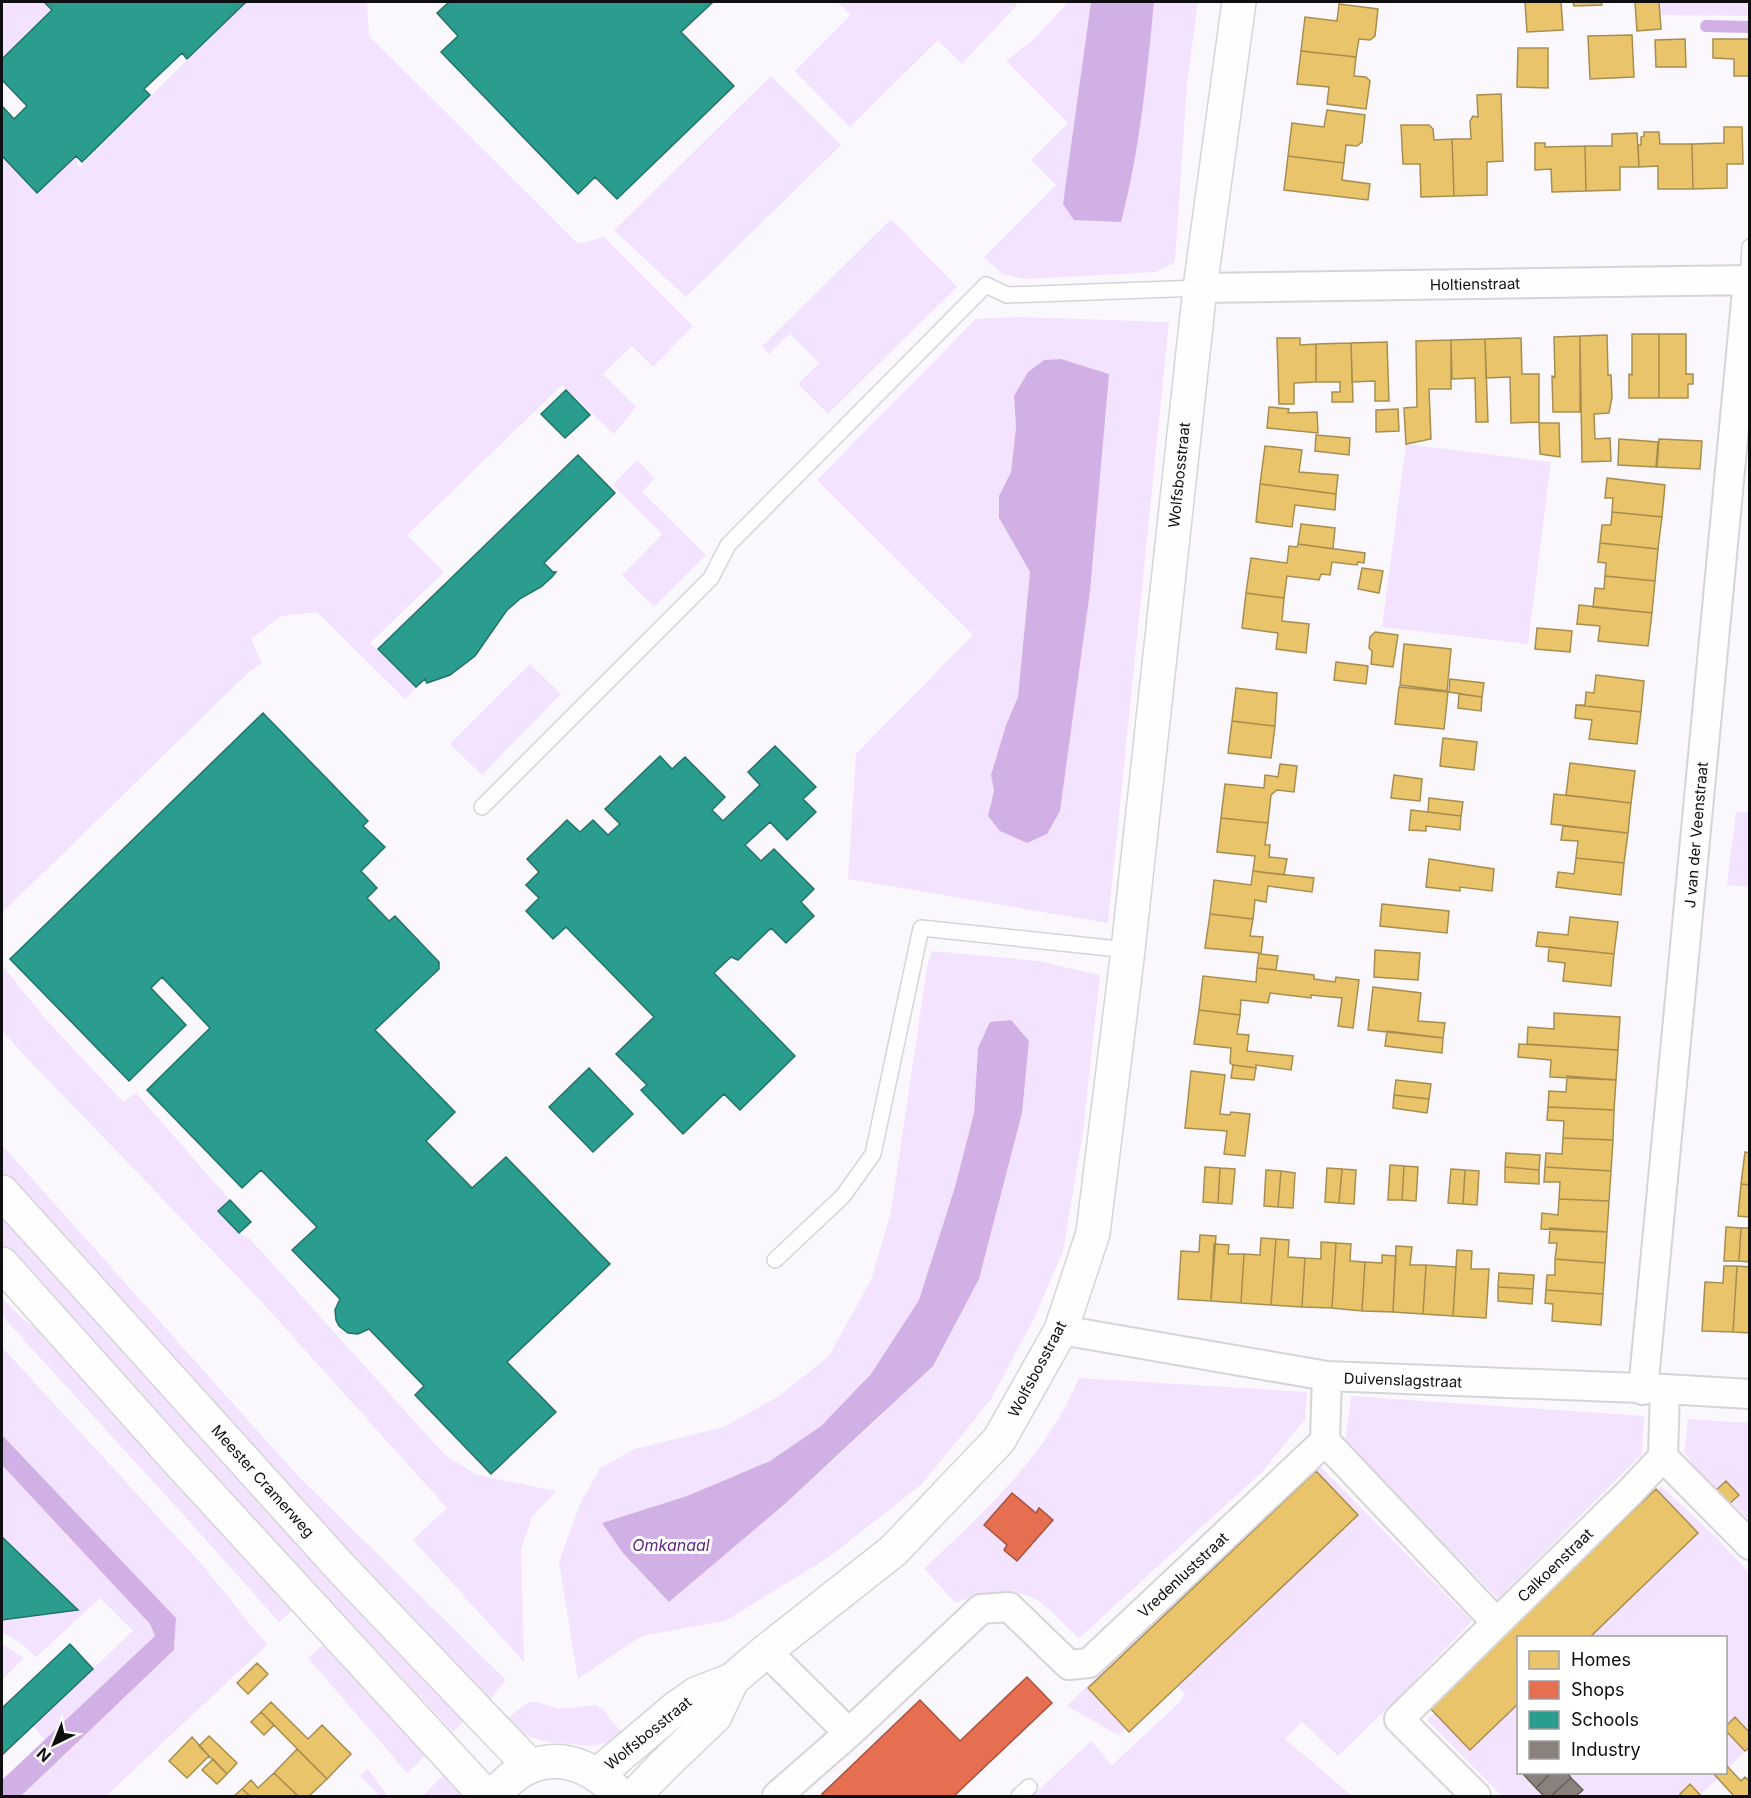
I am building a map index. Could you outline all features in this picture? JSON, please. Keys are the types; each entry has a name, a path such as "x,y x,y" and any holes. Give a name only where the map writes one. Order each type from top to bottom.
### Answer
{"street":[{"name":"Wolfsbosstraat","path":"608,1785 676,1708 696,1694 732,1680 893,1551 999,1440 1060,1330 1093,1233 1128,950 1200,288 1239,2"},
{"name":"Holtienstraat","path":"1200,288 1749,280"},
{"name":"J van der Veenstraat","path":"1654,1389 1749,280"},
{"name":"Meester Cramerweg","path":"2,1192 343,1570 530,1766"},
{"path":"2,1264 172,1454 486,1797"},
{"name":"Duivenslagstraat","path":"1060,1330 1327,1376 1749,1394"},
{"path":"1327,1376 1325,1441 1496,1622"},
{"path":"1654,1389 1663,1457 1749,1545"},
{"name":"Vredenluststraat","path":"849,1733 981,1609 1009,1607 1069,1665 1089,1663 1325,1441"},
{"name":"Calkoenstraat","path":"1476,1797 1398,1719 1663,1457"},
{"path":"766,1651 849,1733 777,1797"},
{"name":"Wolfsbosstraat","path":"634,1797 715,1716 732,1680"},
{"path":"494,1797 507,1779 530,1766 548,1762 565,1762 582,1766 608,1785"}],"lane":[{"path":"1749,247 1749,280"},
{"path":"482,807 711,578 728,545 986,285 1007,295 1200,288"},
{"path":"775,1260 843,1197 873,1154 921,928 1128,950"}],"shaded area":[{"path":"44,2 52,10 2,59 2,6 4,3"},
{"path":"245,2 367,2 369,36 578,244 604,237 693,326 653,367 632,346 603,374 636,407 614,434 562,385 407,535 444,572 370,643 416,687 405,699 317,612 281,616 251,639 262,663 250,671 2,913 2,156 37,193 76,156 79,168"},
{"path":"837,2 1016,2 1016,6 962,64 938,40 850,127 795,71 851,15"},
{"path":"1068,2 1091,2 1084,61 1147,70 1154,2 1198,2 1187,83 1175,262 1156,272 1024,279 1002,274 984,257 1056,185 1031,160 1068,123 1006,61 1034,39"},
{"path":"1660,2 1749,2 1749,16 1660,15"},
{"path":"771,76 841,145 686,297 614,230"},
{"path":"891,219 957,287 828,414 798,384 819,363 790,334 769,354 762,346"},
{"path":"1018,317 1169,322 1108,923 848,879 856,754 973,635 817,480 976,319","holes":["1061,359 1109,374 988,816 994,791 991,775 1006,725 1018,697 1030,572 999,518 999,496 1011,472 1016,428 1014,396 1028,372 1044,360"]},
{"path":"1406,444 1551,462 1528,644 1382,627"},
{"path":"637,460 655,478 642,492 706,555 654,607 622,575 662,534 613,485"},
{"path":"530,664 561,694 482,775 450,744"},
{"path":"1736,811 1749,813 1749,887 1727,885"},
{"path":"932,951 1038,961 1100,975 1083,1132 1063,1251 1033,1321 991,1399 922,1484 829,1557 725,1621 641,1636 578,1679 559,1562 580,1504 600,1468 635,1449 724,1427 779,1396 829,1356 871,1280 891,1212 927,967","holes":["1029,1041 1022,1113 979,1279 882,1415 786,1503 669,1602 602,1523 687,1496 770,1461 821,1426 871,1374 919,1300 955,1187 974,1113 978,1048"]},
{"path":"2,965 43,1016 123,1102 136,1093 230,1200 218,1211 238,1233 250,1239 445,1455 477,1475 556,1491 532,1517 521,1550 524,1662 413,1540 447,1508 260,1300 2,1030"},
{"path":"2,1145 297,1475 506,1680 487,1703 2,1175"},
{"path":"2,1211 468,1718 453,1732 368,1641 261,1533 2,1247"},
{"path":"2,1298 23,1319 59,1343 294,1609 279,1622 2,1316"},
{"path":"2,1347 204,1567 267,1645 106,1796 21,1796 174,1650 176,1618 2,1435"},
{"path":"1079,1378 1307,1392 1305,1419 1262,1472 1079,1638 1044,1605 1023,1594 994,1592 955,1603 924,1568 991,1504 1032,1457 1066,1406"},
{"path":"1351,1396 1644,1416 1642,1454 1498,1599 1345,1441"},
{"path":"1688,1419 1749,1423 1749,1520 1697,1470 1684,1452"},
{"path":"1316,1462 1472,1621 1338,1756 1302,1722 1285,1739 1352,1796 1032,1796 1091,1741 1112,1765 1179,1703 1185,1694 1174,1683 1118,1735 1067,1706"},
{"path":"2,1465 150,1624 155,1636 45,1740 33,1726 133,1631 100,1598 36,1657 23,1645 2,1632 2,1620 78,1610 2,1537"},
{"path":"1661,1486 1718,1539 1749,1573 1749,1747 1727,1770 1727,1636 1517,1636 1517,1774 1722,1774 1699,1796 1502,1796 1427,1720"},
{"path":"2,1644 24,1658 2,1680"},
{"path":"324,1644 430,1751 407,1773 308,1658"},
{"path":"530,1702 559,1709 596,1705 624,1735 610,1742 592,1746 548,1742 523,1735 505,1720"},
{"path":"368,1769 388,1796 378,1796 360,1776"},
{"path":"446,1772 459,1787 463,1796 423,1796"}],"water":[{"path":"1091,2 1154,2 1138,140 1121,222 1074,220 1063,204"},
{"path":"1061,359 1109,374 1090,591 1060,811 1047,834 1027,843 1000,831 988,816 994,791 991,775 1006,725 1018,697 1030,572 999,518 999,496 1011,472 1016,428 1014,396 1028,372 1044,360"},
{"name":"Omkanaal","path":"1011,1020 1029,1041 1022,1113 979,1279 933,1366 786,1503 669,1602 623,1553 602,1523 687,1496 770,1461 821,1426 871,1374 919,1300 955,1187 974,1113 978,1048 990,1022"},
{"path":"2,1435 176,1618 174,1650 21,1796 2,1796 2,1780 155,1636 150,1624 2,1465"}],"building: Homes":[{"path":"1525,2 1561,2 1563,30 1527,32"},
{"path":"1573,2 1601,2 1602,5 1574,6"},
{"path":"1635,2 1659,2 1661,29 1637,31"},
{"path":"1339,4 1378,9 1375,36 1370,40 1359,39 1356,57 1301,51 1305,17 1337,21"},
{"path":"1632,35 1634,77 1590,79 1588,36"},
{"path":"1685,39 1686,67 1656,67 1655,40"},
{"path":"1713,39 1750,39 1750,76 1734,76 1734,59 1713,58"},
{"path":"1518,48 1548,48 1548,88 1517,87"},
{"path":"1301,51 1356,57 1354,76 1366,77 1370,81 1366,109 1327,104 1329,87 1297,84"},
{"path":"1501,94 1503,161 1487,162 1487,195 1454,196 1452,139 1471,139 1470,121 1473,116 1478,117 1477,95"},
{"path":"1327,110 1365,115 1362,142 1357,146 1346,145 1344,163 1288,156 1292,123 1324,127"},
{"path":"1401,125 1429,125 1433,129 1434,140 1452,139 1454,196 1421,197 1420,164 1403,164"},
{"path":"1724,127 1742,127 1743,164 1727,164 1727,188 1693,189 1692,144 1724,143"},
{"path":"1644,132 1659,132 1660,144 1692,144 1693,189 1658,189 1658,166 1639,167 1638,145 1641,145"},
{"path":"1637,133 1639,167 1620,167 1620,190 1586,191 1585,146 1612,146 1612,134"},
{"path":"1535,143 1545,143 1545,147 1585,146 1586,191 1552,192 1551,169 1535,170"},
{"path":"1288,156 1344,163 1342,180 1370,184 1368,200 1284,190"},
{"path":"1632,334 1659,334 1659,398 1629,398 1629,374 1632,375"},
{"path":"1659,334 1686,334 1686,374 1693,374 1693,384 1688,384 1688,398 1659,398"},
{"path":"1607,335 1608,375 1611,375 1612,397 1609,413 1594,414 1595,439 1610,438 1611,461 1582,462 1580,336"},
{"path":"1580,336 1580,412 1553,412 1554,337"},
{"path":"1277,338 1300,338 1300,345 1316,344 1316,382 1294,383 1294,404 1279,404"},
{"path":"1521,338 1522,374 1539,374 1539,422 1511,423 1510,377 1486,378 1485,339"},
{"path":"1485,339 1488,422 1476,422 1475,378 1452,379 1451,340"},
{"path":"1451,340 1451,389 1429,389 1431,439 1406,444 1404,408 1417,407 1416,341"},
{"path":"1387,342 1389,401 1375,401 1375,381 1352,382 1351,343"},
{"path":"1351,343 1353,402 1332,402 1332,392 1340,392 1340,382 1316,382 1316,344"},
{"path":"1269,407 1289,409 1288,413 1317,412 1318,433 1267,428"},
{"path":"1398,409 1399,431 1376,432 1376,410"},
{"path":"1539,423 1559,423 1560,457 1540,454"},
{"path":"1316,435 1350,438 1349,455 1315,451"},
{"path":"1619,439 1658,442 1656,467 1618,465"},
{"path":"1659,439 1702,441 1700,469 1657,467"},
{"path":"1265,446 1302,450 1299,472 1338,475 1336,494 1260,484"},
{"path":"1607,478 1665,485 1662,517 1612,512 1613,498 1605,498"},
{"path":"1260,484 1336,494 1335,510 1295,505 1292,527 1256,522"},
{"path":"1612,512 1662,517 1658,549 1600,543 1602,525 1611,525"},
{"path":"1301,524 1335,528 1333,549 1298,544"},
{"path":"1600,543 1658,549 1655,581 1605,576 1606,563 1598,562"},
{"path":"1298,544 1365,553 1364,563 1358,562 1357,565 1332,562 1330,575 1321,574 1319,580 1287,576 1284,598 1246,593 1251,558 1287,563 1289,546 1297,547"},
{"path":"1362,568 1383,571 1379,593 1358,589"},
{"path":"1605,576 1655,581 1652,613 1593,607 1595,588 1604,589"},
{"path":"1246,593 1284,598 1282,621 1309,624 1306,653 1276,649 1278,633 1242,628"},
{"path":"1579,605 1652,613 1648,646 1598,641 1600,626 1577,624"},
{"path":"1537,628 1572,631 1570,652 1535,649"},
{"path":"1375,632 1398,635 1393,667 1371,664 1370,637"},
{"path":"1404,644 1451,649 1447,691 1400,685"},
{"path":"1336,662 1368,666 1366,684 1334,680"},
{"path":"1596,675 1644,681 1641,712 1576,705 1585,705 1586,692 1594,693"},
{"path":"1450,679 1484,683 1482,697 1449,692"},
{"path":"1399,687 1448,692 1444,729 1395,724"},
{"path":"1236,688 1277,693 1275,726 1232,721"},
{"path":"1459,694 1482,697 1481,711 1458,708"},
{"path":"1576,705 1641,712 1637,744 1589,739 1592,720 1575,718"},
{"path":"1232,721 1275,726 1271,758 1228,753"},
{"path":"1443,738 1477,742 1474,770 1440,766"},
{"path":"1570,763 1635,771 1631,803 1566,795"},
{"path":"1280,764 1297,766 1294,792 1277,790 1271,795 1268,823 1221,818 1225,784 1264,788 1265,775 1278,777"},
{"path":"1394,775 1422,779 1420,801 1391,798"},
{"path":"1554,794 1631,803 1628,833 1551,824"},
{"path":"1429,798 1463,802 1461,816 1428,812"},
{"path":"1411,810 1461,816 1460,830 1426,826 1426,831 1409,830"},
{"path":"1221,818 1268,823 1265,845 1270,845 1269,857 1287,859 1284,875 1253,871 1255,856 1217,852"},
{"path":"1563,826 1628,833 1624,863 1576,858 1578,841 1561,840"},
{"path":"1576,858 1624,863 1621,895 1556,887 1558,872 1574,874"},
{"path":"1429,859 1494,869 1492,891 1460,887 1460,891 1426,887"},
{"path":"1253,871 1314,878 1312,892 1268,886 1266,902 1255,900 1253,919 1210,914 1214,880 1251,885"},
{"path":"1382,904 1449,911 1447,933 1380,926"},
{"path":"1210,914 1253,919 1250,936 1263,937 1261,954 1278,956 1276,970 1257,968 1259,953 1205,948"},
{"path":"1570,917 1618,922 1614,954 1536,946 1538,932 1568,935"},
{"path":"1549,947 1614,954 1611,986 1563,981 1565,963 1548,961"},
{"path":"1375,950 1420,953 1418,980 1374,977"},
{"path":"1257,968 1314,975 1314,979 1335,982 1336,977 1359,980 1353,1028 1338,1026 1342,998 1311,995 1311,998 1270,993 1268,1003 1241,1000 1240,1015 1199,1010 1203,976 1256,982"},
{"path":"1373,987 1421,993 1418,1021 1445,1023 1443,1038 1368,1030"},
{"path":"1199,1010 1240,1015 1237,1034 1249,1035 1247,1051 1293,1056 1291,1070 1256,1065 1256,1068 1233,1065 1230,1063 1231,1048 1194,1044"},
{"path":"1554,1013 1620,1017 1618,1050 1527,1044 1528,1027 1554,1029"},
{"path":"1387,1031 1443,1038 1442,1053 1385,1046"},
{"path":"1519,1044 1618,1050 1616,1080 1550,1077 1551,1060 1518,1057"},
{"path":"1233,1065 1256,1068 1254,1080 1231,1078"},
{"path":"1191,1071 1225,1075 1220,1114 1230,1115 1231,1112 1250,1114 1245,1156 1224,1154 1227,1131 1185,1128"},
{"path":"1567,1076 1616,1080 1614,1110 1548,1107 1549,1091 1566,1092"},
{"path":"1396,1080 1431,1084 1429,1099 1394,1095"},
{"path":"1394,1095 1429,1099 1427,1113 1393,1108"},
{"path":"1548,1107 1614,1110 1613,1140 1563,1138 1564,1121 1547,1120"},
{"path":"1563,1138 1613,1140 1611,1171 1545,1167 1546,1153 1562,1154"},
{"path":"1745,1152 1750,1153 1750,1185 1741,1184"},
{"path":"1506,1153 1540,1155 1539,1170 1505,1167"},
{"path":"1390,1165 1404,1166 1402,1200 1388,1200"},
{"path":"1404,1166 1418,1167 1416,1201 1402,1200"},
{"path":"1205,1167 1220,1168 1218,1203 1203,1202"},
{"path":"1505,1167 1539,1170 1539,1184 1505,1182"},
{"path":"1545,1167 1611,1171 1609,1201 1559,1199 1560,1182 1544,1182"},
{"path":"1220,1168 1235,1169 1232,1204 1218,1203"},
{"path":"1327,1168 1342,1169 1339,1203 1325,1202"},
{"path":"1342,1169 1356,1170 1354,1204 1339,1203"},
{"path":"1451,1169 1465,1170 1463,1204 1448,1203"},
{"path":"1266,1170 1281,1171 1278,1207 1264,1206"},
{"path":"1465,1170 1479,1171 1477,1205 1463,1204"},
{"path":"1281,1171 1295,1173 1293,1208 1278,1207"},
{"path":"1741,1184 1750,1185 1750,1217 1738,1216"},
{"path":"1559,1199 1609,1201 1607,1232 1541,1229 1542,1213 1558,1215"},
{"path":"1726,1227 1741,1228 1739,1261 1724,1261"},
{"path":"1550,1228 1607,1232 1605,1263 1555,1259 1557,1243 1549,1243"},
{"path":"1741,1228 1750,1228 1750,1262 1739,1261"},
{"path":"1200,1235 1216,1236 1211,1301 1178,1299 1181,1251 1199,1252"},
{"path":"1261,1238 1276,1239 1271,1305 1241,1303 1244,1254 1260,1255"},
{"path":"1276,1239 1289,1240 1288,1257 1305,1258 1302,1307 1271,1305"},
{"path":"1321,1242 1336,1243 1332,1308 1302,1307 1305,1258 1321,1259"},
{"path":"1336,1243 1351,1244 1350,1261 1365,1262 1362,1311 1332,1308"},
{"path":"1214,1244 1229,1245 1228,1254 1244,1254 1241,1303 1211,1301"},
{"path":"1396,1246 1412,1247 1410,1265 1426,1265 1423,1314 1393,1312"},
{"path":"1457,1250 1472,1251 1471,1269 1489,1269 1486,1318 1453,1316"},
{"path":"1382,1255 1396,1256 1393,1312 1362,1311 1365,1262 1382,1263"},
{"path":"1555,1259 1605,1263 1603,1294 1546,1290 1547,1275 1555,1275"},
{"path":"1426,1265 1456,1267 1453,1316 1423,1314"},
{"path":"1724,1266 1737,1266 1733,1332 1702,1331 1705,1282 1723,1283"},
{"path":"1737,1266 1750,1267 1750,1333 1733,1332"},
{"path":"1499,1273 1534,1275 1533,1289 1498,1287"},
{"path":"1498,1287 1533,1289 1532,1304 1498,1301"},
{"path":"1546,1290 1603,1294 1601,1325 1552,1321 1553,1304 1545,1303"},
{"path":"1316,1471 1358,1515 1129,1732 1088,1688"},
{"path":"1726,1481 1739,1495 1727,1506 1714,1492"},
{"path":"1656,1489 1698,1533 1591,1636 1517,1636 1517,1705 1470,1750 1428,1706"},
{"path":"257,1663 268,1674 248,1694 237,1683"},
{"path":"271,1702 308,1739 322,1725 351,1754 327,1779 261,1712"},
{"path":"261,1712 274,1725 264,1735 251,1722"},
{"path":"1735,1717 1750,1733 1750,1747 1745,1751 1727,1732 1727,1725"},
{"path":"209,1736 237,1763 227,1774 199,1746"},
{"path":"192,1737 209,1756 187,1778 169,1761"},
{"path":"297,1749 327,1779 309,1796 298,1796 274,1773"},
{"path":"213,1759 227,1774 217,1784 202,1770"},
{"path":"1727,1766 1741,1781 1745,1777 1750,1782 1750,1796 1734,1796 1714,1774 1727,1774"},
{"path":"274,1773 298,1796 250,1796 242,1789 251,1780 258,1788"},
{"path":"1690,1784 1701,1796 1682,1796 1680,1794"},
{"path":"242,1789 250,1796 234,1796"}],"building: Shops":[{"path":"1012,1493 1036,1513 1039,1508 1053,1520 1017,1561 1004,1550 1007,1545 984,1525"},
{"path":"1027,1677 1052,1703 954,1796 825,1796 822,1794 920,1700 960,1741"}],"building: Schools":[{"path":"44,2 246,2 187,59 182,53 144,89 150,95 82,162 76,156 37,193 2,156 2,106 14,119 27,106 2,80 2,59 52,10"},
{"path":"449,2 713,2 681,32 734,86 617,199 595,177 578,194 441,52 458,36 437,13"},
{"path":"566,390 590,415 565,438 541,414"},
{"path":"578,455 615,493 544,563 556,572 541,587 521,598 507,610 475,656 450,675 427,683 425,679 416,687 378,649"},
{"path":"263,713 368,821 363,826 385,847 361,871 377,888 367,898 389,921 395,916 439,962 439,969 375,1030 455,1112 426,1141 472,1188 506,1157 610,1264 507,1362 556,1412 491,1474 415,1395 424,1386 369,1329 358,1334 348,1333 339,1326 335,1310 340,1299 292,1250 317,1227 261,1170 242,1188 147,1090 210,1028 162,977 151,988 186,1025 129,1081 10,959"},
{"path":"775,746 816,787 803,799 816,812 787,840 770,822 745,845 761,861 774,849 814,889 801,902 814,916 786,943 771,928 738,960 731,957 714,973 795,1056 740,1110 724,1094 683,1134 641,1090 647,1085 616,1054 654,1017 566,927 553,939 526,911 539,898 526,885 539,872 527,859 567,820 580,832 593,820 608,835 620,824 605,809 660,756 672,769 685,757 725,797 712,810 723,821 760,785 748,772"},
{"path":"589,1068 633,1114 593,1152 549,1107"},
{"path":"230,1200 251,1222 239,1233 218,1211"},
{"path":"2,1537 78,1610 2,1620"},
{"path":"70,1644 93,1669 2,1755 2,1708"}],"building: Industry":[{"path":"1525,1774 1550,1774 1536,1788"},
{"path":"1550,1774 1568,1774 1571,1778 1551,1796 1544,1796 1536,1788"},
{"path":"1571,1778 1583,1790 1576,1796 1551,1796"}],"waterway":[{"path":"1706,26 1750,27"}]}
